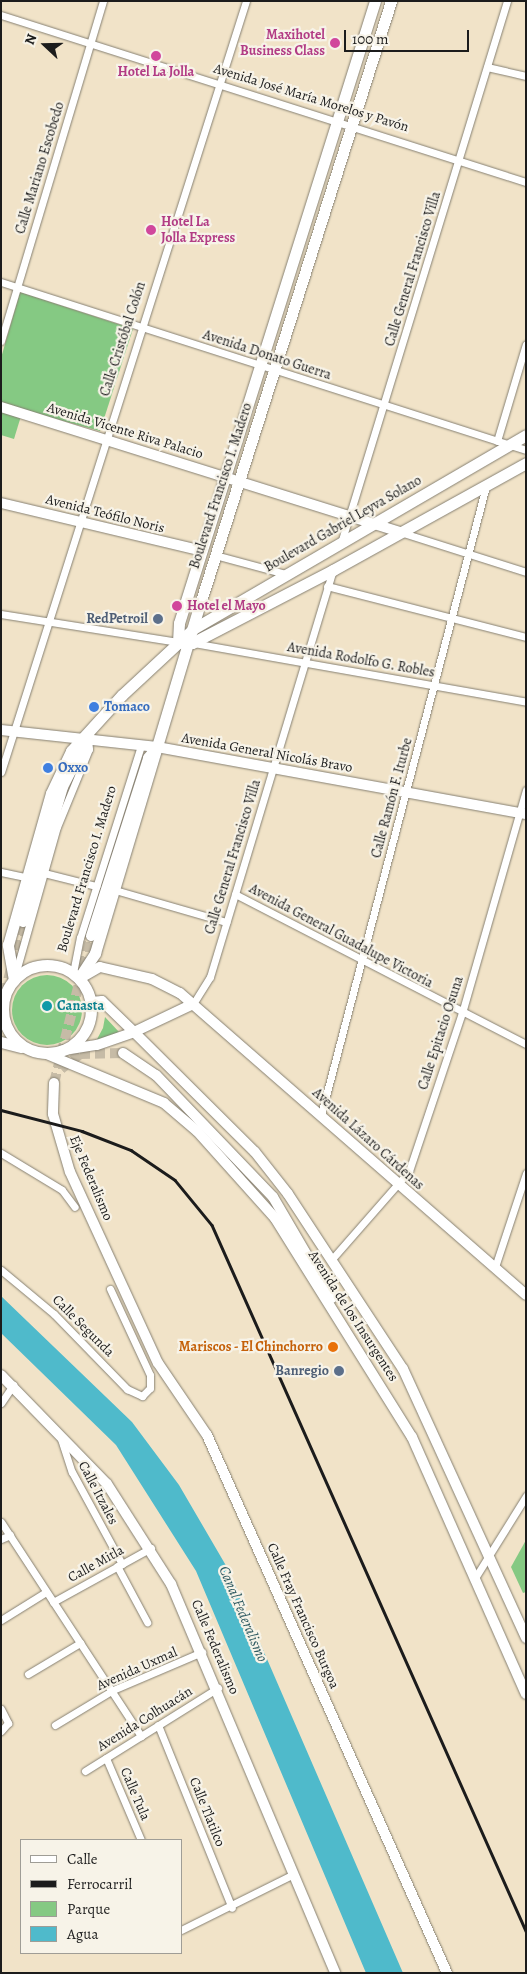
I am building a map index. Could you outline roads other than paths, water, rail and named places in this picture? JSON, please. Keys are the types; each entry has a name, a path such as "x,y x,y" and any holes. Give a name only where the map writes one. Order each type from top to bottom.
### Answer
{"main road":[{"name":"Boulevard Francisco I. Madero","path":"77,976 95,953 116,890 186,643 202,551 375,1"},
{"name":"Boulevard Francisco I. Madero","path":"192,629 391,1"},
{"name":"Avenida Vicente Riva Palacio","path":"1,407 400,532"},
{"name":"Boulevard Gabriel Leyva Solano","path":"186,643 192,629 526,435"},
{"name":"Boulevard Gabriel Leyva Solano","path":"8,982 5,950 25,877 60,772 71,751 88,738 122,695 186,643 333,570 526,463"},
{"name":"Avenida Teófilo Noris","path":"1,503 202,551"},
{"name":"Avenida General Nicolás Bravo","path":"1,730 157,747 523,813"},
{"path":"23,922 62,786 88,738"},
{"path":"91,936 148,758 157,747"},
{"path":"27,1049 9,1032 4,1020 3,1008 8,982 37,965 50,964 77,976 91,1002 86,1030 64,1050"},
{"name":"Avenida Lázaro Cárdenas","path":"77,976 100,967 144,977 193,1004 526,1295"},
{"name":"Avenida de los Insurgentes","path":"91,1002 102,1001 255,1152 332,1259 403,1369 526,1638"},
{"path":"1,1042 44,1053 97,1045 134,1032 193,1004"},
{"name":"Avenida de los Insurgentes","path":"44,1053 150,1096 198,1131 275,1218 412,1437 526,1694"},
{"path":"123,1053 156,1075 273,1197 315,1265 349,1334"},
{"name":"Eje Federalismo","path":"54,1083 52,1102 58,1137 120,1279"},
{"name":"Calle Fray Francisco Burgoa","path":"120,1279 158,1363 208,1435 447,1973"},
{"name":"Calle Federalismo","path":"1,1375 60,1431 107,1484 151,1548 203,1651 335,1973"}],"street":[{"name":"Calle Mariano Escobedo","path":"1,341 103,1"},
{"name":"Calle Cristóbal Colón","path":"1,772 139,327 246,1"},
{"name":"Calle General Francisco Villa","path":"341,543 507,1"},
{"name":"Avenida José María Morelos y Pavón","path":"1,15 460,158 526,182"},
{"path":"487,67 526,76"},
{"name":"Avenida Donato Guerra","path":"1,282 526,450"},
{"path":"497,441 526,344"},
{"name":"Calle Ramón F. Iturbe","path":"321,1115 486,486"},
{"name":"Avenida Vicente Riva Palacio","path":"400,532 526,572"},
{"path":"215,555 286,574"},
{"name":"Calle General Francisco Villa","path":"193,1004 210,977 333,570"},
{"path":"327,586 526,637"},
{"name":"Avenida Rodolfo G. Robles","path":"1,614 305,662 526,702"},
{"name":"Boulevard Gabriel Leyva Solano","path":"8,982 69,792 89,749 88,738"},
{"name":"Boulevard Francisco I. Madero","path":"77,976 96,886 141,746"},
{"name":"Calle Epitacio Osuna","path":"332,1259 409,1171 462,1013 523,813 526,790"},
{"path":"1,872 25,877"},
{"path":"44,872 96,886"},
{"path":"116,890 226,922"},
{"name":"Avenida General Guadalupe Victoria","path":"235,894 462,1013 526,1044"},
{"path":"1,1153 62,1190 75,1207"},
{"path":"495,1268 526,1173"},
{"name":"Calle Segunda","path":"1,1270 54,1314 127,1389 136,1395 146,1393 150,1375 110,1289"},
{"path":"1,1403 13,1386"},
{"name":"Calle Itzales","path":"60,1431 72,1472 147,1622"},
{"path":"475,1578 490,1558 526,1496"},
{"path":"1,1522 113,1690 141,1736"},
{"path":"1,1539 10,1535"},
{"name":"Calle Mitla","path":"53,1602 151,1548"},
{"path":"1,1620 46,1592"},
{"path":"28,1674 80,1643"},
{"name":"Avenida Uxmal","path":"55,1726 113,1690 203,1651"},
{"name":"Avenida Colhuacán","path":"85,1771 218,1688"},
{"path":"1,1709 4,1729"},
{"name":"Calle Tlatilco","path":"158,1725 232,1908"},
{"name":"Calle Tula","path":"106,1758 142,1839"},
{"path":"182,1931 232,1908 294,1874"}],"water":[{"name":"Canal Federalismo","path":"1,1296 132,1422 179,1485 228,1569 403,1973 366,1973 196,1571 116,1445 1,1333"}],"tunnel":[{"path":"1,1008 23,922"},
{"path":"54,1083 91,936"},
{"path":"61,1069 80,1054 123,1053"}],"railway":[{"path":"1,1110 82,1131 131,1150 175,1180 212,1225 526,1931"}],"place":[{"name":"Maxihotel Business Class","path":"335,43"},
{"name":"Hotel La Jolla","path":"156,56"},
{"name":"Hotel La Jolla Express","path":"151,230"},
{"name":"Hotel el Mayo","path":"177,606"},
{"name":"RedPetroil","path":"158,619"},
{"name":"Tomaco","path":"94,707"},
{"name":"Oxxo","path":"48,768"},
{"name":"Canasta","path":"47,1006"},
{"name":"Mariscos - El Chinchorro","path":"333,1347"},
{"name":"Banregio","path":"339,1371"}]}
